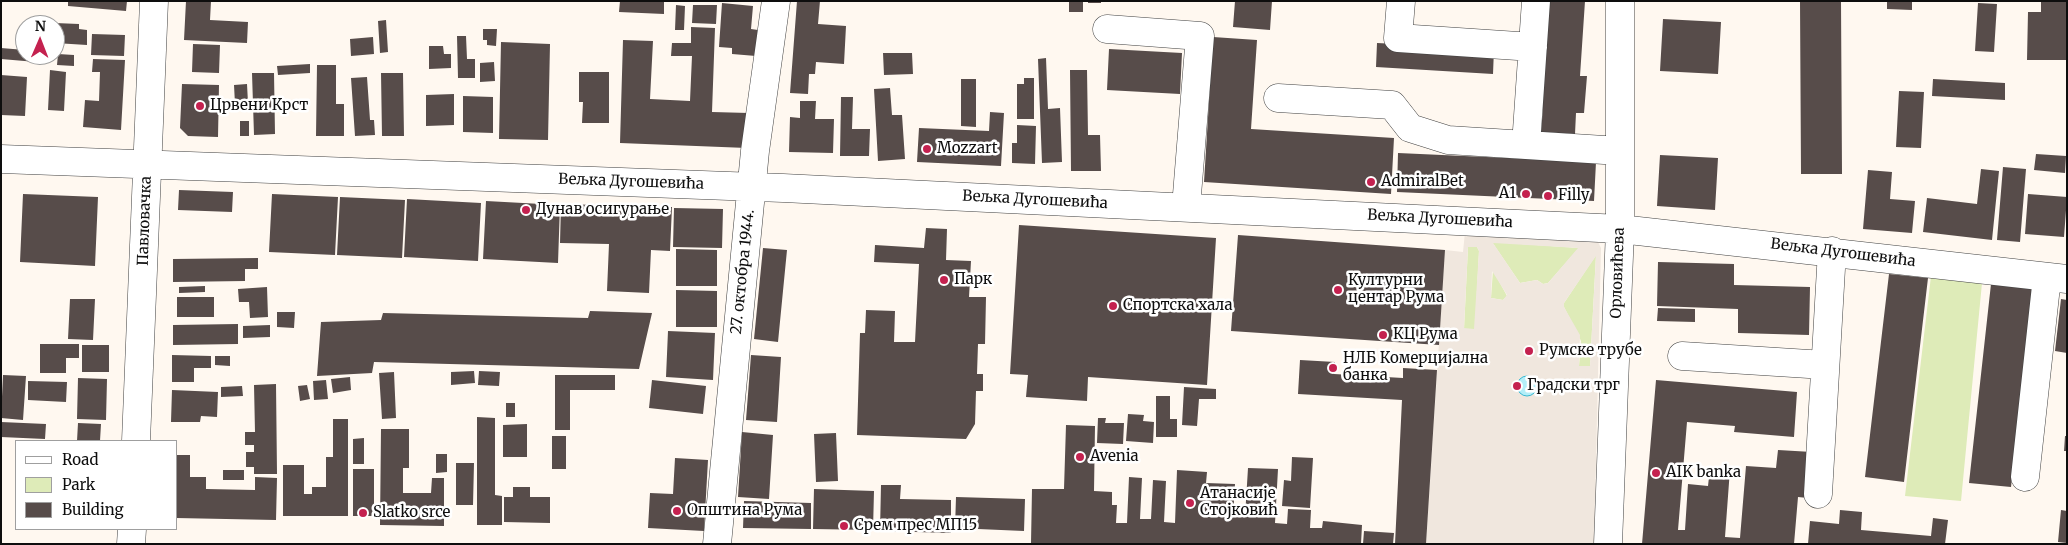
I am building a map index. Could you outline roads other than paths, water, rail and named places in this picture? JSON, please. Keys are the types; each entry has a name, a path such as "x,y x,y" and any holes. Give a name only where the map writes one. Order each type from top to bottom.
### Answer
{"street":[{"name":"Павловачка","path":"136,440 154,1"},
{"name":"27. октобра 1944.","path":"717,544 752,187 776,1"},
{"path":"1401,1 1398,38 1533,47"},
{"path":"1526,145 1536,1"},
{"name":"Орловићева","path":"1608,544 1620,229 1620,1"},
{"path":"1108,29 1200,36 1186,207"},
{"path":"1278,98 1392,105 1410,128 1448,140 1620,151"},
{"name":"Вељка Дугошевића","path":"1,159 752,187 1620,229 2057,278"},
{"path":"1818,494 1832,252"},
{"path":"2025,477 2057,278"},
{"path":"1682,356 1825,365"},
{"path":"131,544 132,530"}],"water":[{"path":"1527,376 1534,379 1537,386 1534,393 1527,396 1520,393 1517,386 1520,379"}],"place":[{"name":"Црвени Крст","path":"200,106"},
{"name":"Mozzart","path":"927,149"},
{"name":"AdmiralBet","path":"1371,182"},
{"name":"A1","path":"1526,194"},
{"name":"Filly","path":"1548,196"},
{"name":"Дунав осигурање","path":"526,210"},
{"name":"Парк","path":"944,280"},
{"name":"Културни центар Рума","path":"1338,290"},
{"name":"Спортска хала","path":"1113,306"},
{"name":"КЦ Рума","path":"1383,335"},
{"name":"Румске трубе","path":"1529,351"},
{"name":"НЛБ Комерцијална банка","path":"1333,368"},
{"name":"Градски трг","path":"1517,386"},
{"name":"Avenia","path":"1080,457"},
{"name":"AIK banka","path":"1656,473"},
{"name":"Атанасије Стојковић","path":"1190,503"},
{"name":"Општина Рума","path":"677,511"},
{"name":"Slatko srce","path":"363,513"},
{"name":"Срем прес МП15","path":"844,526"}]}
